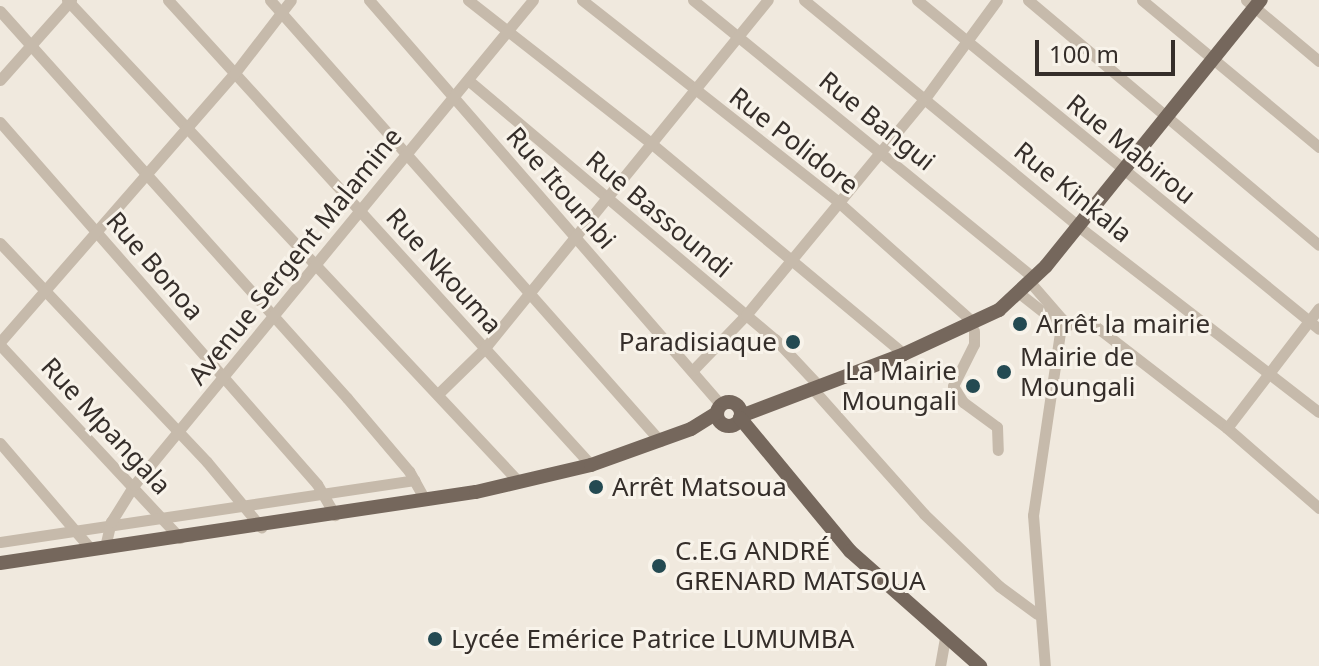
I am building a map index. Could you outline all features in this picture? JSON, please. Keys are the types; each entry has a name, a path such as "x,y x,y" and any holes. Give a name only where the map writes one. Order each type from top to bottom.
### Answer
{"main road":[{"path":"2,560 261,527 425,500 591,465 1007,316 1032,281 1213,62 1254,2"},
{"path":"730,415 858,560 980,666"}],"street":[{"name":"Rue Nkouma","path":"168,0 591,465"},
{"path":"270,0 406,156 530,290 660,441"},
{"path":"0,343 234,74 291,0"},
{"name":"Rue Itoumbi","path":"369,0 730,415"},
{"path":"468,0 506,33 652,144 789,260 909,352"},
{"name":"Avenue Sergent Malamine","path":"98,548 134,485 223,377 276,319 360,210 533,0"},
{"name":"Rue Polidore","path":"582,0 836,200 974,327"},
{"name":"Rue Bangui","path":"693,0 879,150 1032,281 1058,309 1061,328"},
{"path":"440,392 484,349 768,0"},
{"name":"Rue Kinkala","path":"804,0 926,97 1078,226 1319,412"},
{"name":"Rue Mabirou","path":"917,0 1319,329"},
{"path":"693,370 746,315 836,200 926,97 997,0"},
{"path":"1028,0 1319,245"},
{"path":"1142,0 1319,147"},
{"path":"0,80 69,1 440,392 519,482"},
{"path":"1254,2 1319,61"},
{"path":"0,11 276,319 414,480 425,500"},
{"name":"Rue Bassoundi","path":"468,80 746,315 814,386 924,514 999,586 1037,614"},
{"name":"Rue Bonoa","path":"0,122 323,494 335,515"},
{"path":"0,243 261,527"},
{"path":"1022,295 1061,328"},
{"path":"1227,428 1319,308"},
{"path":"1061,328 1080,319 1090,322 1227,428 1319,508"},
{"path":"974,327 969,356 953,386 963,402 997,427 998,450"},
{"path":"1045,666 1037,614 1033,515 1061,328"},
{"name":"Rue Mpangala","path":"0,343 180,538"},
{"path":"0,443 79,532 98,548"},
{"path":"0,542 414,480"},
{"path":"940,666 945,638"}],"place":[{"name":"Arrêt la mairie","path":"1020,324"},
{"name":"Paradisiaque","path":"793,342"},
{"name":"Mairie de Moungali","path":"1004,372"},
{"name":"La Mairie Moungali","path":"973,386"},
{"name":"Arrêt Matsoua","path":"596,487"},
{"name":"C.E.G ANDRÉ GRENARD MATSOUA","path":"659,566"},
{"name":"Lycée Emérice Patrice LUMUMBA","path":"435,639"}]}
